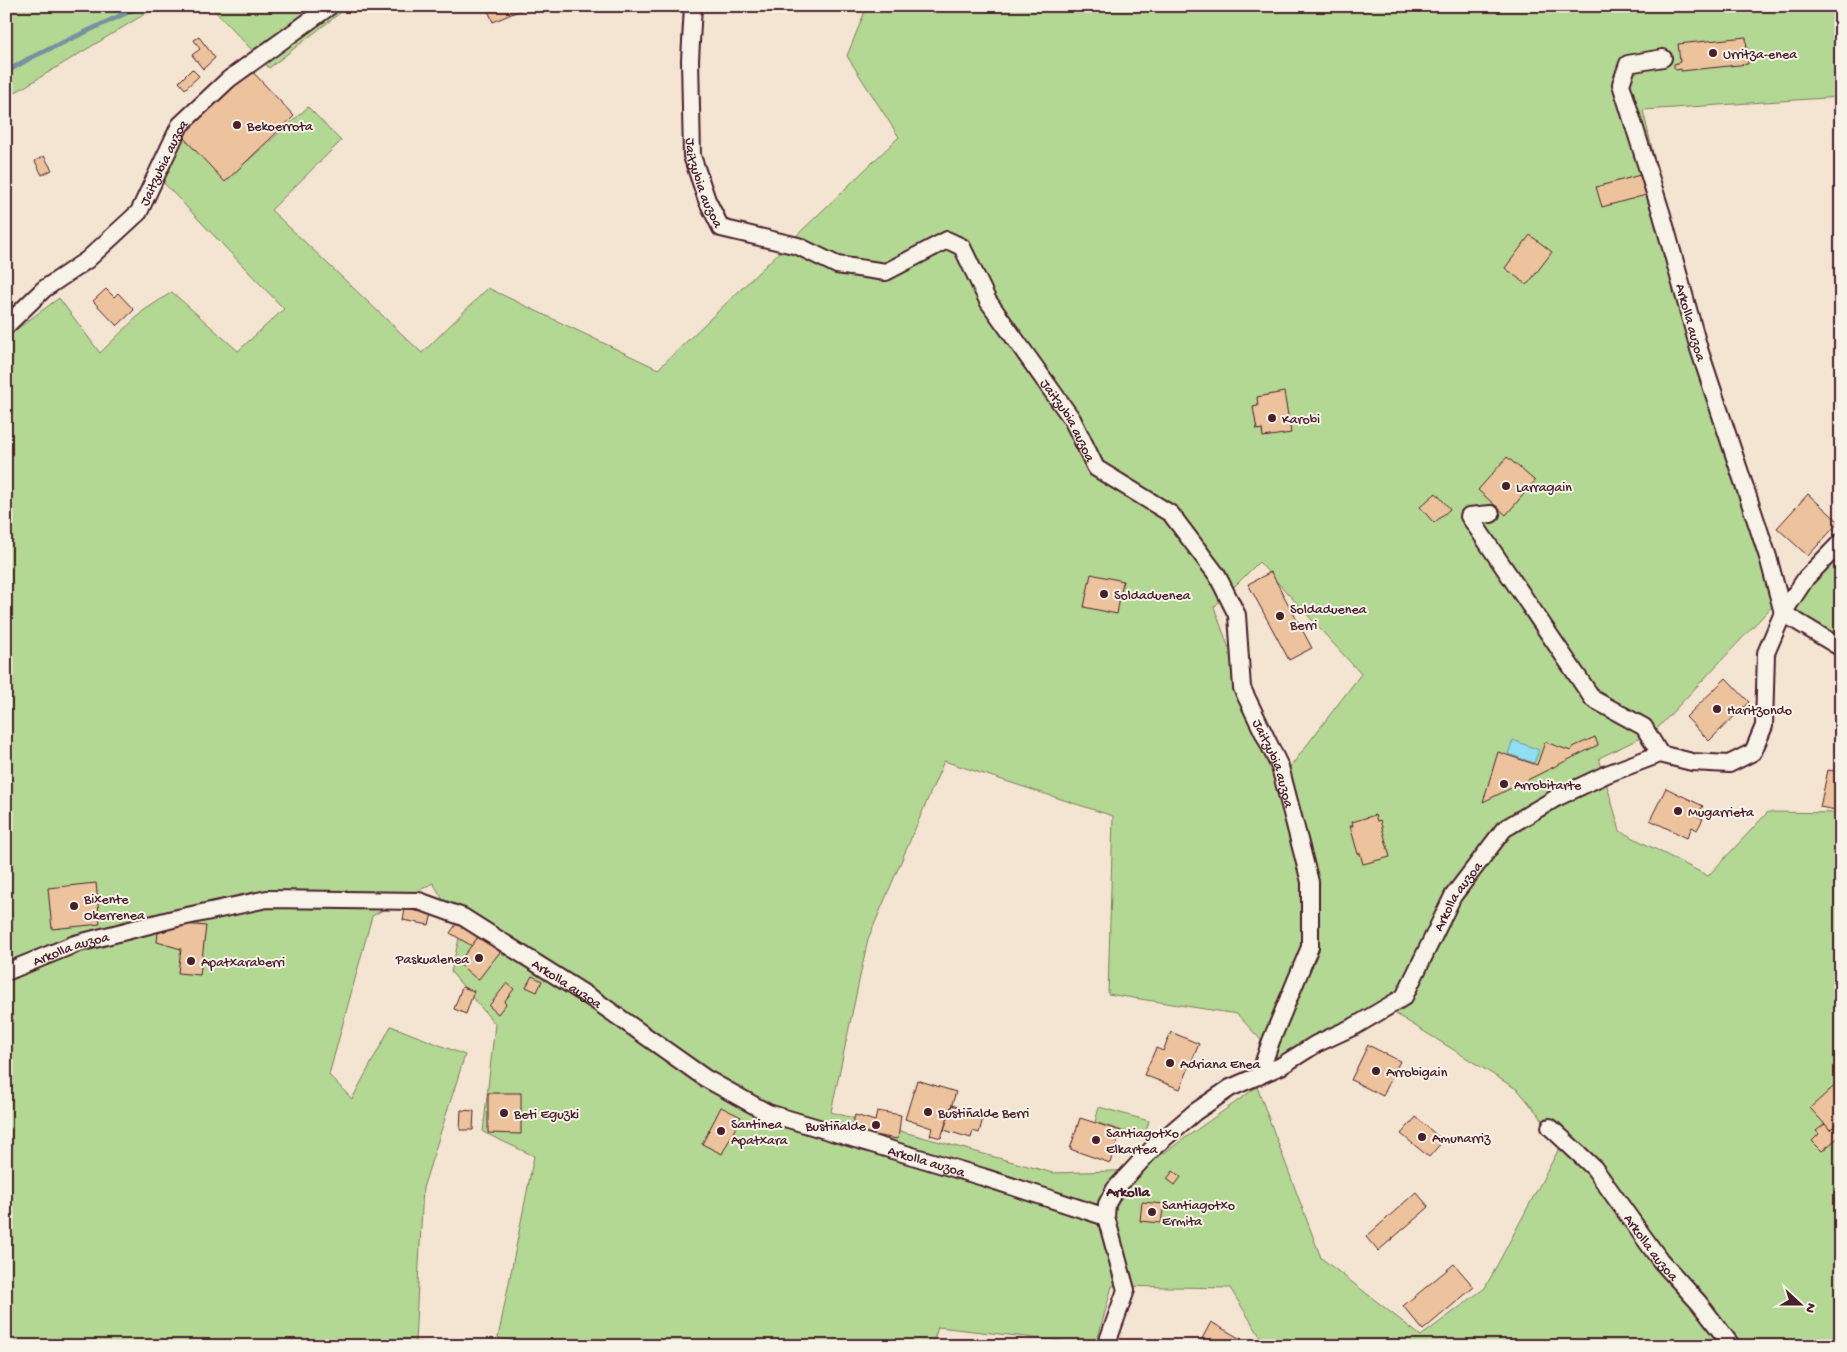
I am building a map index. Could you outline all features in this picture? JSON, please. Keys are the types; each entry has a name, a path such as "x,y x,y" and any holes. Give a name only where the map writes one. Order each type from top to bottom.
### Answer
{"street":[{"name":"Jaitzubia auzoa","path":"6,326 44,289 88,260 139,212 180,126 229,79 330,6"},
{"name":"Jaitzubia auzoa","path":"693,6 690,60 692,156 707,200 721,228 798,246 837,265 886,272 947,240 962,247 988,301 1072,419 1096,468 1171,514 1217,575 1237,614 1242,688 1280,767 1310,882 1310,947 1271,1041 1259,1076"},
{"name":"Arkolla auzoa","path":"1664,58 1628,64 1621,84 1662,215 1699,349 1768,557 1783,613"},
{"path":"1491,514 1469,516 1593,699 1644,727 1660,754 1692,762 1729,764 1753,752 1764,726 1766,653 1783,613 1806,578 1841,542"},
{"path":"1783,613 1841,648"},
{"name":"Arkolla auzoa","path":"1106,1346 1126,1290 1106,1217 1106,1204 1114,1189 1153,1148 1195,1112 1230,1088 1281,1066 1316,1044 1354,1026 1404,997 1454,896 1504,829 1564,794 1607,774 1660,754"},
{"name":"Arkolla auzoa","path":"6,972 75,944 173,919 267,900 419,901 463,917 596,1001 705,1078 768,1113 983,1177 1106,1217"},
{"name":"Arkolla auzoa","path":"1550,1127 1594,1168 1660,1260 1699,1303 1732,1346"}],"green space":[{"path":"6,6 158,6 6,98"},
{"path":"210,6 349,6 269,68"},
{"path":"867,6 1841,6 1841,97 1643,110 1688,304 1780,598 1841,554 1841,640 1779,599 1655,731 1599,758 1620,831 1708,876 1768,812 1838,813 1841,806 1841,1346 1266,1346 1230,1288 1112,1286 1096,1345 938,1327 932,1346 546,1346 498,1338 534,1156 483,1132 495,1024 451,972 461,930 433,883 372,916 329,1075 352,1099 391,1026 465,1055 423,1188 415,1342 481,1346 6,1346 6,337 59,298 100,353 143,311 172,292 238,351 284,309 160,179 181,135 225,181 308,107 341,141 271,210 422,353 488,288 658,369 899,137 847,56","holes":["1259,562 1361,674 1278,783 1214,607","944,761 1113,816 1108,994 1237,1014 1281,1062 1388,1009 1518,1090 1562,1143 1485,1288 1421,1336 1321,1258 1257,1087 1140,1170 1053,1173 831,1112 868,939"]},
{"path":"1099,1107 1149,1121 1144,1138 1095,1122"}],"water":[{"path":"1513,740 1539,750 1534,763 1508,754"}],"building":[{"path":"486,6 530,6 493,22"},
{"path":"199,37 215,58 203,69 192,55 200,49 194,40"},
{"name":"Urritza-enea","path":"1746,37 1748,64 1681,71 1681,69 1676,70 1674,68 1674,64 1680,62 1678,44"},
{"path":"192,69 199,76 185,89 179,82"},
{"name":"Bekoerrota","path":"250,69 294,116 225,182 181,135"},
{"path":"44,156 52,170 42,175 35,161"},
{"path":"1640,175 1646,195 1602,207 1596,187"},
{"path":"1530,235 1552,252 1527,285 1505,268"},
{"path":"106,289 114,297 118,293 134,310 117,326 93,301"},
{"name":"Karobi","path":"1284,392 1291,433 1263,437 1262,429 1257,430 1253,407 1258,406 1257,397"},
{"name":"Larragain","path":"1507,457 1535,481 1506,515 1478,490"},
{"path":"1436,493 1450,509 1434,523 1420,507"},
{"path":"1808,494 1839,522 1808,556 1777,528"},
{"name":"Soldaduenea Berri","path":"1271,572 1312,648 1289,660 1248,584"},
{"name":"Soldaduenea","path":"1091,574 1123,581 1117,614 1084,607"},
{"name":"Haritzondo","path":"1726,678 1749,702 1709,741 1686,717"},
{"name":"Arrobitarte","path":"1595,737 1598,745 1483,802 1498,752 1537,765 1545,742 1571,751 1573,747"},
{"path":"1828,770 1841,772 1841,811 1820,807"},
{"name":"Mugarrieta","path":"1666,788 1703,806 1697,816 1703,819 1697,830 1692,827 1687,838 1650,820"},
{"path":"1375,815 1377,821 1380,820 1390,857 1363,864 1350,826 1353,826 1352,822"},
{"name":"Bixente Okerrenea","path":"96,883 100,924 52,929 48,888"},
{"path":"405,909 432,914 429,925 403,920"},
{"path":"457,923 478,937 472,946 450,933"},
{"name":"Apatxaraberri","path":"184,924 206,926 200,975 178,973 181,949 157,942 158,933"},
{"name":"Paskualenea","path":"479,936 500,952 478,980 458,963"},
{"path":"532,976 542,981 537,992 526,987"},
{"path":"507,983 514,989 498,1014 489,1006"},
{"path":"462,987 474,991 466,1014 454,1009"},
{"name":"Adriana Enea","path":"1171,1032 1199,1044 1180,1089 1144,1075 1156,1048 1163,1051"},
{"name":"Arrobigain","path":"1368,1045 1400,1061 1383,1096 1351,1080"},
{"name":"Bustiñalde Berri","path":"917,1080 956,1092 941,1138 930,1135 932,1128 905,1119"},
{"path":"1841,1080 1841,1119 1830,1130 1810,1108"},
{"name":"Beti Eguzki","path":"488,1093 521,1093 521,1134 488,1133"},
{"path":"952,1105 978,1114 978,1116 983,1118 979,1133 973,1131 971,1138 944,1130"},
{"name":"Santinea Apatxara","path":"721,1107 741,1117 722,1154 702,1144"},
{"path":"461,1110 474,1111 473,1130 460,1130"},
{"name":"Bustiñalde","path":"877,1111 901,1115 898,1139 873,1135 852,1128 855,1115 875,1121"},
{"name":"Amunarriz","path":"1416,1117 1443,1141 1429,1157 1401,1134"},
{"name":"Santiagotxo Elkartea","path":"1080,1118 1121,1131 1110,1163 1070,1149"},
{"path":"1840,1120 1841,1135 1822,1151 1812,1141 1819,1134 1816,1131 1825,1124 1830,1130"},
{"path":"1173,1171 1181,1177 1175,1185 1167,1179"},
{"path":"1416,1192 1429,1207 1378,1251 1366,1237"},
{"name":"Santiagotxo Ermita","path":"1142,1202 1164,1204 1161,1223 1140,1221"},
{"path":"1454,1264 1474,1287 1423,1330 1403,1306"},
{"path":"1211,1322 1246,1342 1243,1346 1198,1346"}],"waterway":[{"path":"6,72 30,58 141,6"}],"place":[{"name":"Urritza-enea","path":"1713,53"},
{"name":"Bekoerrota","path":"237,125"},
{"name":"Karobi","path":"1272,418"},
{"name":"Larragain","path":"1506,486"},
{"name":"Soldaduenea","path":"1104,594"},
{"name":"Soldaduenea Berri","path":"1280,616"},
{"name":"Haritzondo","path":"1717,709"},
{"name":"Arrobitarte","path":"1504,784"},
{"name":"Mugarrieta","path":"1678,811"},
{"name":"Bixente Okerrenea","path":"74,906"},
{"name":"Paskualenea","path":"479,958"},
{"name":"Apatxaraberri","path":"191,961"},
{"name":"Adriana Enea","path":"1170,1063"},
{"name":"Arrobigain","path":"1376,1071"},
{"name":"Bustiñalde Berri","path":"928,1112"},
{"name":"Beti Eguzki","path":"504,1113"},
{"name":"Bustiñalde","path":"876,1125"},
{"name":"Santinea Apatxara","path":"721,1131"},
{"name":"Amunarriz","path":"1422,1137"},
{"name":"Santiagotxo Elkartea","path":"1096,1140"},
{"name":"Santiagotxo Ermita","path":"1152,1212"}],"district":[{"name":"Arkolla","path":"1128,1191"}]}
